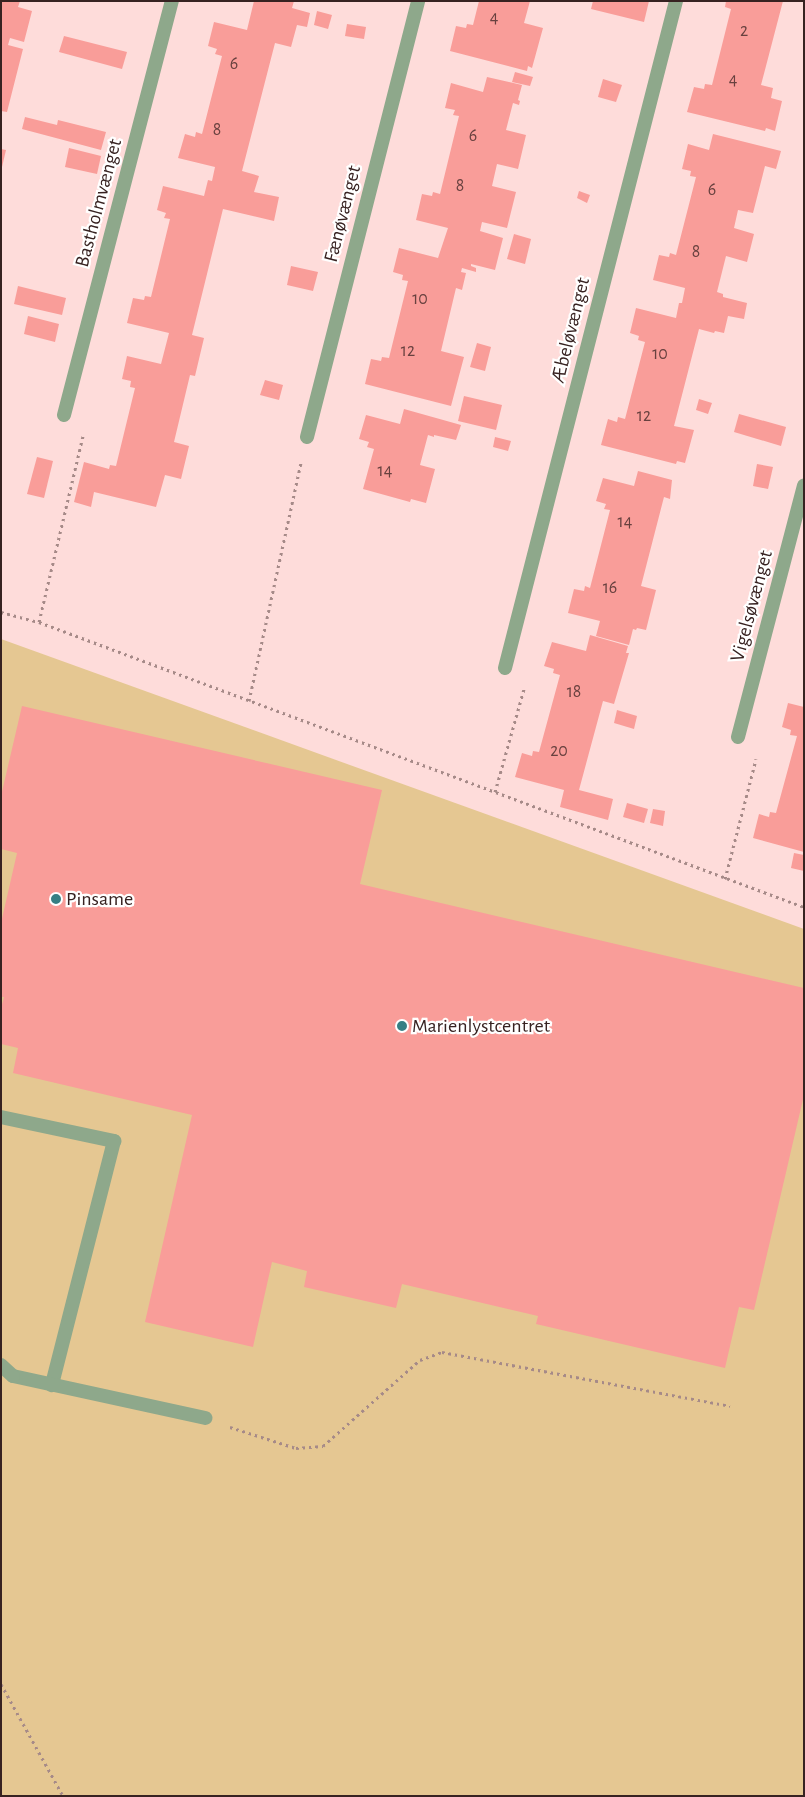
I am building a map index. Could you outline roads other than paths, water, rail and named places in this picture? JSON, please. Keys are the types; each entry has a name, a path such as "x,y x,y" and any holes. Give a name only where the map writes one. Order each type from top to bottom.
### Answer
{"street":[{"name":"Bastholmvænget","path":"64,415 172,1"},
{"name":"Fænøvænget","path":"307,437 418,1"},
{"name":"Æbeløvænget","path":"505,668 676,1"},
{"name":"Vigelsøvænget","path":"738,737 804,485"},
{"path":"1,1117 114,1141 52,1385"},
{"path":"1,1365 14,1376 205,1418"}],"place":[{"name":"Pinsame","path":"56,899"},
{"name":"Marienlystcentret","path":"402,1026"}]}
